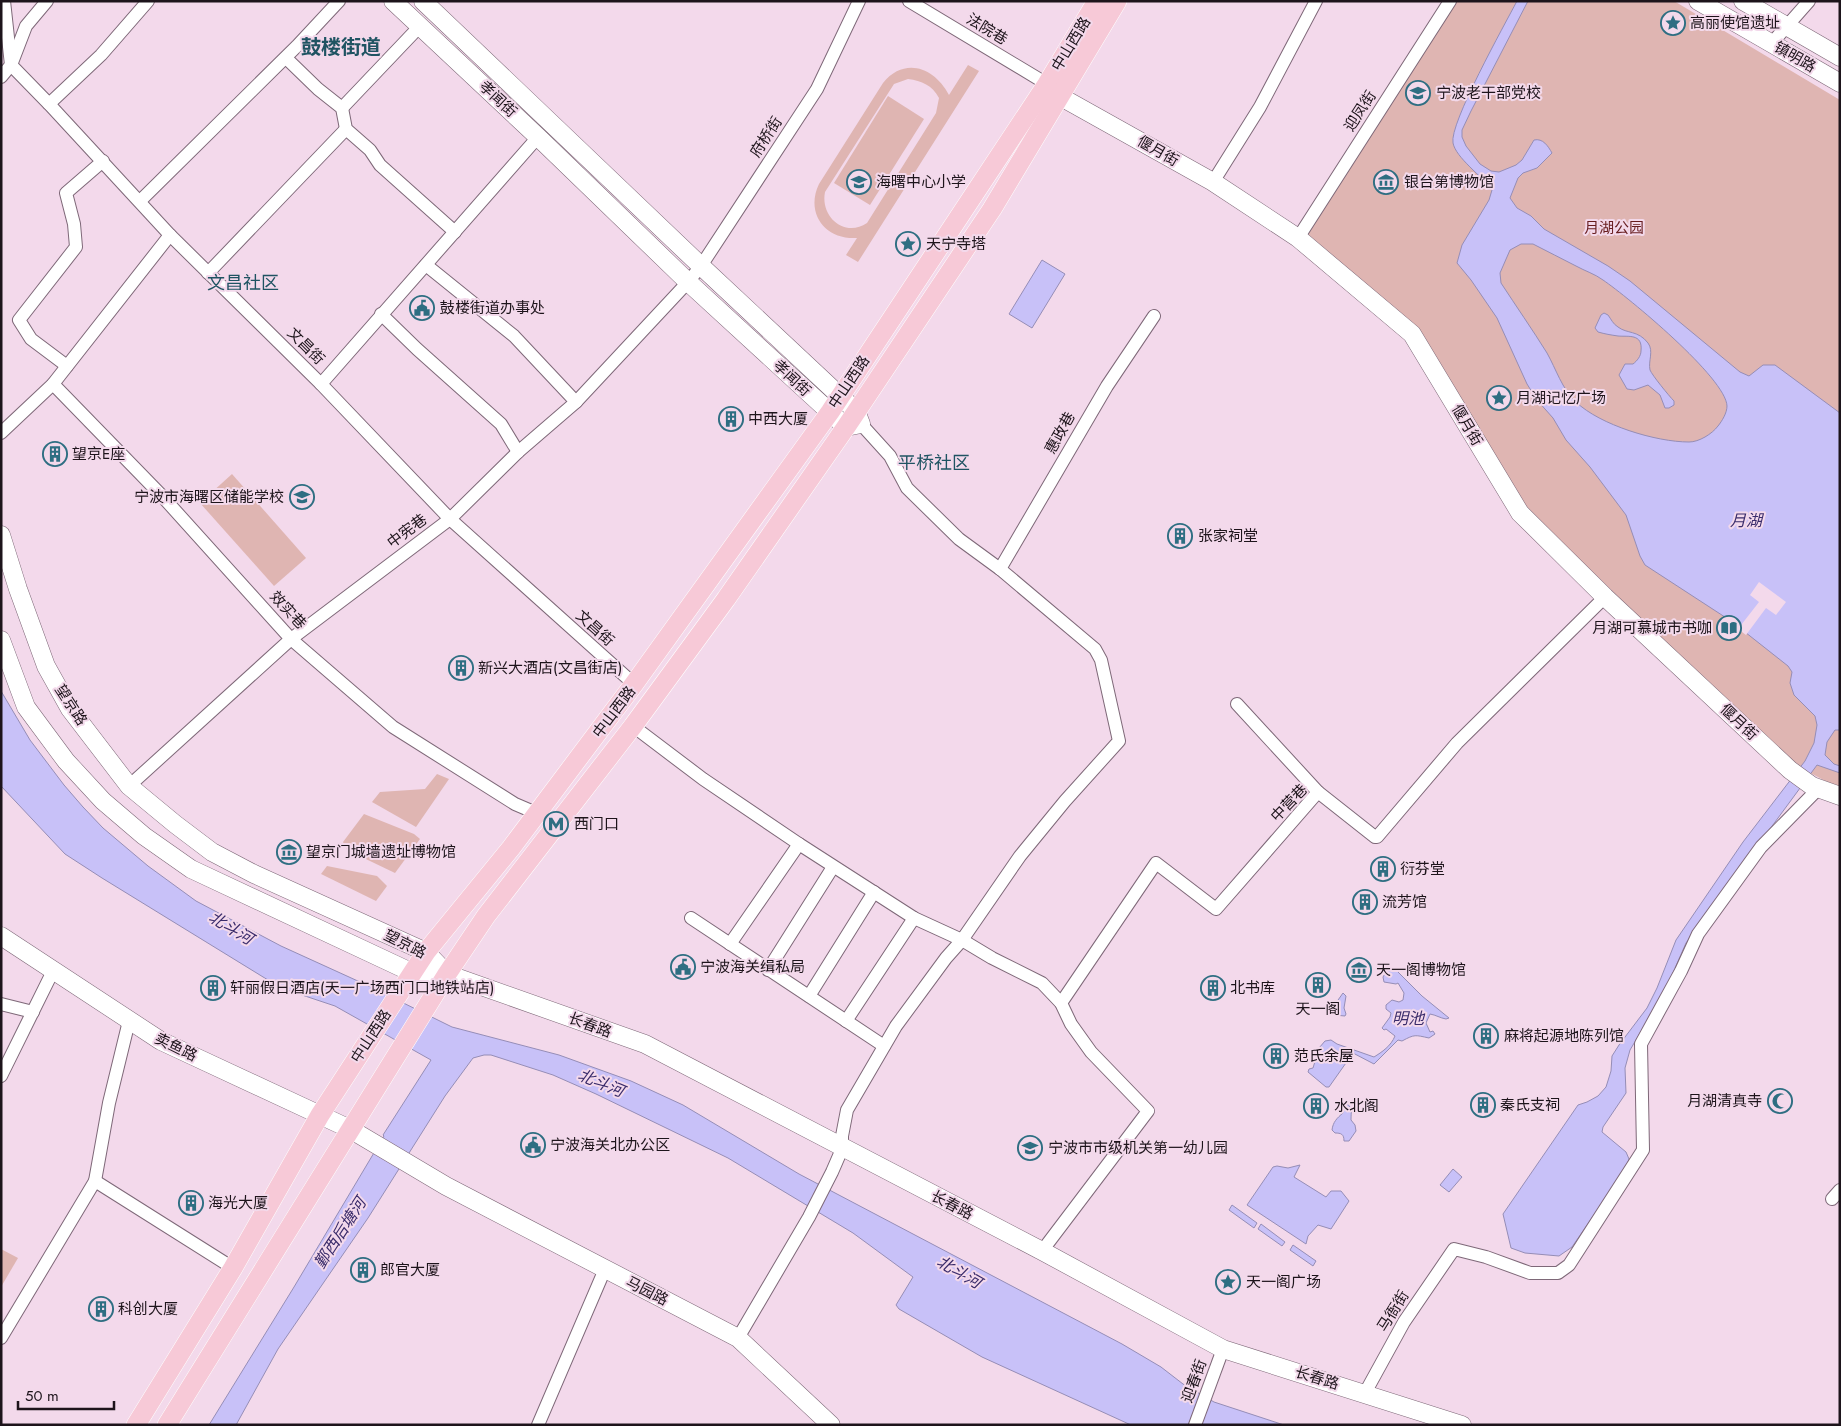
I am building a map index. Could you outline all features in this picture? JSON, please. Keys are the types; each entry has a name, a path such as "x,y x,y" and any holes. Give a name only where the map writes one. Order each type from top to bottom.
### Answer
{"main road":[{"name":"孝闻街","path":"423,1 701,266 835,404"},
{"name":"中山西路","path":"136,1425 233,1268 320,1115 426,952 511,848 634,684 835,404 1047,84 1097,1"},
{"name":"中山西路","path":"166,1425 356,1133 399,1050 447,974 486,916 633,726 854,421 992,209 1117,1"},
{"name":"镇明路","path":"1698,1 1840,83"},
{"name":"镇明路","path":"1743,1 1840,57"},
{"name":"孝闻街","path":"403,4 420,26 688,282 854,421"},
{"name":"偃月街","path":"1061,97 1213,182 1298,238 1412,334 1520,513 1605,597 1790,770 1815,787 1840,796"},
{"name":"望京路","path":"1,535 46,666 70,710 129,786 212,852 254,874 426,952 447,974"},
{"name":"望京路","path":"1,640 26,707 66,761 103,801 144,836 191,869 413,973 447,974"},
{"name":"卖鱼路","path":"1,936 161,1042 356,1133 446,1186"},
{"name":"长春路","path":"447,974 645,1044 1224,1349 1462,1425"},
{"name":"马园路","path":"446,1186 738,1338 833,1424"}],"street":[{"path":"4,1 11,65"},
{"path":"1,77 11,65 26,26 47,1"},
{"path":"49,104 101,56 148,1"},
{"path":"140,201 286,58 339,1"},
{"name":"府桥街","path":"688,282 701,266 817,89 859,1"},
{"name":"法院巷","path":"910,1 1047,84"},
{"path":"1213,182 1260,108 1316,1"},
{"name":"迎凤街","path":"1298,238 1450,1"},
{"path":"1771,44 1809,1"},
{"path":"342,108 420,26"},
{"path":"286,58 318,89 342,108 346,129 370,150 380,165 455,232"},
{"name":"文昌街","path":"11,65 103,161 170,235 321,384 450,519 634,684"},
{"path":"208,273 346,129"},
{"path":"321,384 538,137"},
{"path":"67,366 31,339 19,320 76,247 74,224 66,192 103,161"},
{"path":"1,433 53,384 170,235"},
{"path":"426,265 514,336 576,402"},
{"name":"中宪巷","path":"129,786 291,639 450,519 518,452 576,402 688,282"},
{"path":"381,314 501,424 518,452"},
{"name":"惠政巷","path":"1000,569 1107,386 1154,316"},
{"name":"效实巷","path":"53,384 162,496 291,639 393,727 515,804 536,814"},
{"path":"738,1338 809,1217 832,1172 842,1149 842,1136 847,1110 896,1026 946,958 962,940 1020,856 1065,801 1119,741 1099,654 1095,649 1000,569 959,539 907,488 890,456 854,421"},
{"name":"中营巷","path":"1061,1003 1156,863 1216,910 1318,792 1375,838 1377,837 1456,743 1605,597"},
{"path":"1237,704 1318,792"},
{"path":"633,726 703,779 798,844 914,918 962,940 992,958 1042,983 1061,1003 1071,1024 1091,1052 1148,1111 1042,1252"},
{"name":"马衙街","path":"1365,1393 1404,1322 1454,1249 1486,1257 1530,1273 1558,1274 1568,1265 1643,1150 1641,1044 1681,971 1698,934 1761,847 1815,787"},
{"path":"730,944 798,844"},
{"path":"768,970 833,867"},
{"path":"809,996 874,892"},
{"path":"690,918 884,1046"},
{"path":"846,1021 914,918"},
{"path":"1,1076 53,971"},
{"path":"1,1004 33,1012"},
{"path":"1,1338 95,1181 109,1103 129,1022"},
{"path":"95,1181 233,1268"},
{"path":"538,1425 605,1269"},
{"name":"迎春街","path":"1195,1425 1224,1349"}],"green space":[{"name":"月湖公园","path":"1456,1 1674,1 1840,100 1840,789 1794,764 1523,510 1414,333 1304,236"},
{"path":"968,65 979,71 858,262 846,255 857,238 836,234 821,223 816,214 815,195 819,184 883,83 901,70 919,69 928,72 936,78 949,95","holes":["908,79 922,82 933,90 939,98 936,113 867,223 859,227 850,228 843,226 830,217 826,210 825,192 894,84"]},
{"path":"888,96 924,119 870,205 834,183"},
{"path":"232,474 306,558 274,586 200,503"},
{"path":"437,774 449,779 416,827 372,802 380,792 425,789"},
{"path":"364,814 414,834 420,839 395,873 347,850 343,842"},
{"path":"327,866 377,876 387,886 376,901 321,874"},
{"path":"1,1249 18,1258 1,1287"}],"water":[{"name":"月湖","path":"1517,1 1528,1 1462,130 1462,137 1466,146 1480,164 1491,171 1499,172 1516,165 1522,160 1534,140 1543,141 1552,153 1537,168 1523,173 1518,178 1510,198 1517,208 1531,216 1544,229 1630,281 1740,372 1749,376 1763,365 1775,365 1840,413 1840,730 1835,730 1827,742 1825,755 1834,764 1840,766 1840,773 1817,765 1686,943 1665,991 1630,1050 1625,1068 1626,1093 1603,1127 1602,1132 1626,1152 1629,1159 1626,1168 1572,1247 1559,1256 1525,1253 1511,1248 1503,1214 1578,1105 1598,1096 1606,1087 1611,1071 1612,1056 1647,1008 1676,940 1743,842 1805,761 1814,743 1817,725 1815,716 1794,695 1790,683 1792,672 1788,666 1731,621 1645,565 1626,515 1590,467 1566,440 1553,418 1537,400 1527,384 1497,318 1457,263 1462,245 1489,200 1492,190 1455,149 1453,143 1454,132 1468,96","holes":["1521,244 1533,244 1603,280 1653,320 1694,358 1711,377 1722,393 1727,406 1720,424 1709,435 1697,441 1689,442 1661,439 1629,431 1599,418 1571,397 1547,353 1501,283 1500,273 1510,250"]},
{"path":"1042,260 1065,274 1032,328 1009,314"},
{"path":"1604,313 1618,327 1640,336 1648,343 1651,349 1650,370 1674,401 1674,405 1665,408 1660,395 1648,385 1634,390 1627,389 1619,375 1625,364 1633,364 1638,358 1641,353 1640,341 1630,336 1598,332 1595,328 1601,315"},
{"path":"1,691 30,740 83,807 103,828 148,866 196,901 281,946 452,1027 559,1055 631,1081 683,1105 799,1174 1122,1344 1214,1402 1284,1425 1131,1425 982,1357 899,1309 896,1305 913,1277 853,1233 728,1158 596,1094 553,1075 491,1055 484,1055 473,1058 445,1096 368,1218 278,1349 236,1425 209,1425 294,1287 383,1135 431,1060 335,1006 281,988 65,854 1,786"},
{"name":"明池","path":"1389,967 1396,970 1422,996 1449,1018 1446,1019 1430,1014 1426,1023 1430,1032 1433,1031 1435,1034 1429,1038 1415,1036 1402,1041 1398,1040 1374,1064 1353,1053 1329,1087 1326,1087 1308,1072 1309,1069 1313,1068 1319,1048 1325,1041 1331,1040 1337,1044 1374,1057 1393,1040 1395,1036 1382,1028 1391,1013 1386,1009 1386,1005 1392,1000 1399,1002 1403,1000 1404,993 1398,983 1384,982 1383,977"},
{"path":"1343,993 1346,996 1344,1008 1346,1014 1345,1016 1334,1015 1331,1010"},
{"path":"1345,1102 1350,1108 1351,1120 1355,1125 1356,1131 1349,1141 1344,1141 1342,1134 1335,1133 1332,1130 1336,1120 1343,1113 1342,1103"},
{"path":"1300,1165 1294,1177 1326,1197 1331,1191 1341,1191 1349,1201 1331,1229 1318,1225 1308,1236 1306,1244 1247,1205 1273,1167 1288,1168"},
{"path":"1453,1169 1462,1177 1449,1192 1440,1185"},
{"path":"1232,1205 1257,1223 1254,1228 1229,1210"},
{"path":"1261,1224 1285,1242 1282,1246 1258,1229"},
{"path":"1293,1245 1316,1261 1313,1266 1290,1250"}],"pier":[{"path":"1759,582 1786,602 1776,615 1766,608 1746,635 1738,629 1759,602 1750,595"}],"place":[{"name":"高丽使馆遗址","path":"1673,23"},
{"name":"宁波老干部党校","path":"1418,93"},
{"name":"海曙中心小学","path":"859,182"},
{"name":"银台第博物馆","path":"1386,182"},
{"name":"天宁寺塔","path":"908,244"},
{"name":"鼓楼街道办事处","path":"422,308"},
{"name":"月湖记忆广场","path":"1499,398"},
{"name":"中西大厦","path":"731,419"},
{"name":"望京E座","path":"55,454"},
{"name":"宁波市海曙区储能学校","path":"302,497"},
{"name":"张家祠堂","path":"1180,536"},
{"name":"月湖可慕城市书咖","path":"1729,628"},
{"name":"新兴大酒店(文昌街店)","path":"461,668"},
{"name":"西门口","path":"556,824"},
{"name":"望京门城墙遗址博物馆","path":"289,852"},
{"name":"衍芬堂","path":"1383,869"},
{"name":"流芳馆","path":"1365,902"},
{"name":"宁波海关缉私局","path":"683,967"},
{"name":"天一阁博物馆","path":"1359,970"},
{"name":"天一阁","path":"1318,985"},
{"name":"轩丽假日酒店(天一广场西门口地铁站店)","path":"213,988"},
{"name":"北书库","path":"1213,988"},
{"name":"麻将起源地陈列馆","path":"1486,1036"},
{"name":"范氏余屋","path":"1276,1056"},
{"name":"月湖清真寺","path":"1780,1101"},
{"name":"秦氏支祠","path":"1483,1105"},
{"name":"水北阁","path":"1316,1106"},
{"name":"宁波海关北办公区","path":"533,1145"},
{"name":"宁波市市级机关第一幼儿园","path":"1030,1148"},
{"name":"海光大厦","path":"191,1203"},
{"name":"郎官大厦","path":"363,1270"},
{"name":"天一阁广场","path":"1228,1282"},
{"name":"科创大厦","path":"101,1309"}],"district":[{"name":"鼓楼街道","path":"341,47"},
{"name":"文昌社区","path":"243,283"},
{"name":"平桥社区","path":"934,463"}],"water label":[{"name":"北斗河","path":"231,928"},
{"name":"北斗河","path":"601,1083"},
{"name":"鄞西后塘河","path":"340,1233"},
{"name":"北斗河","path":"959,1272"}]}
